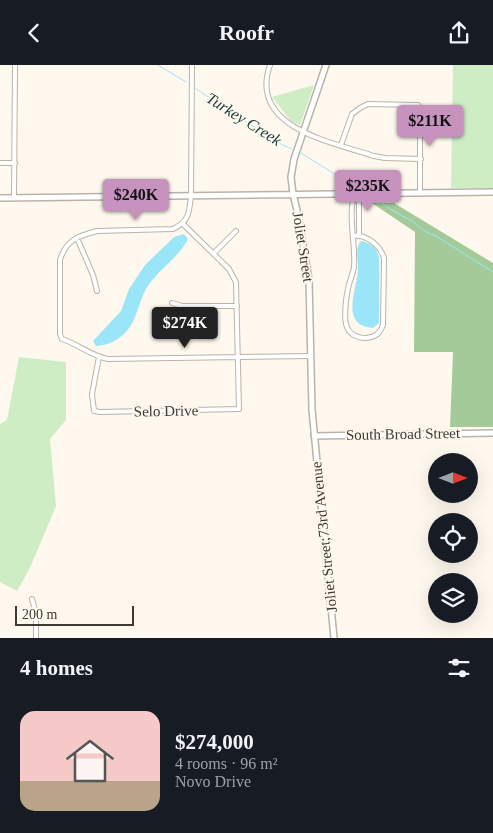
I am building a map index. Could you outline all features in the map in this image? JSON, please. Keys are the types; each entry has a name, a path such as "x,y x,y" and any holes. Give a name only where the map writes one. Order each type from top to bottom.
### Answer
{"street":[{"path":"14,198 16,65"},
{"path":"192,65 191,197 188,217 183,224 173,229 162,231 97,231 77,238 68,244 60,260 60,334 62,339 75,343 99,357 118,359 311,356"},
{"path":"270,65 266,87 269,102 287,123 303,132 379,157 420,159"},
{"name":"Joliet Street","path":"314,436 309,280 293,195 292,167 326,65"},
{"path":"341,145 352,114 360,108 368,104 418,105 420,111 420,193"},
{"path":"0,163 15,163"},
{"path":"0,198 493,192"},
{"path":"356,194 359,235"},
{"path":"353,236 359,235 374,243 384,258 383,325 375,336 356,337 350,333 346,325 347,291 354,268 353,236 352,200 356,194"},
{"path":"183,224 229,269 236,283 238,357"},
{"path":"214,253 236,231"},
{"path":"77,238 93,275 97,291"},
{"path":"172,303 182,306 237,306"},
{"name":"Selo Drive","path":"99,357 92,394 94,411 100,412 239,409 238,357"},
{"name":"South Broad Street","path":"314,436 493,433"},
{"name":"Joliet Street;73rd Avenue","path":"314,436 334,638"},
{"path":"32,599 36,613 36,638"}],"green space":[{"path":"453,65 493,65 493,188 451,188"},
{"path":"314,85 300,125 290,120 272,97"},
{"path":"372,203 394,203 493,263 493,427 450,427 453,352 414,352 415,232"},
{"path":"19,357 66,362 66,420 50,439 56,506 30,568 17,591 0,582 0,424 7,420"}],"water":[{"path":"184,234 188,239 184,246 146,289 130,327 112,342 96,346 93,341 121,311 129,289 145,265 174,237"},
{"path":"361,241 373,247 377,251 379,258 379,323 373,328 363,326 356,321 353,315 353,298 358,271 357,251"}],"waterway":[{"name":"Turkey Creek","path":"158,65 186,82"},
{"name":"Turkey Creek","path":"196,89 281,144 292,149"},
{"name":"Turkey Creek","path":"301,153 357,188"},
{"name":"Turkey Creek","path":"377,199 427,233 436,236 493,272"}]}
